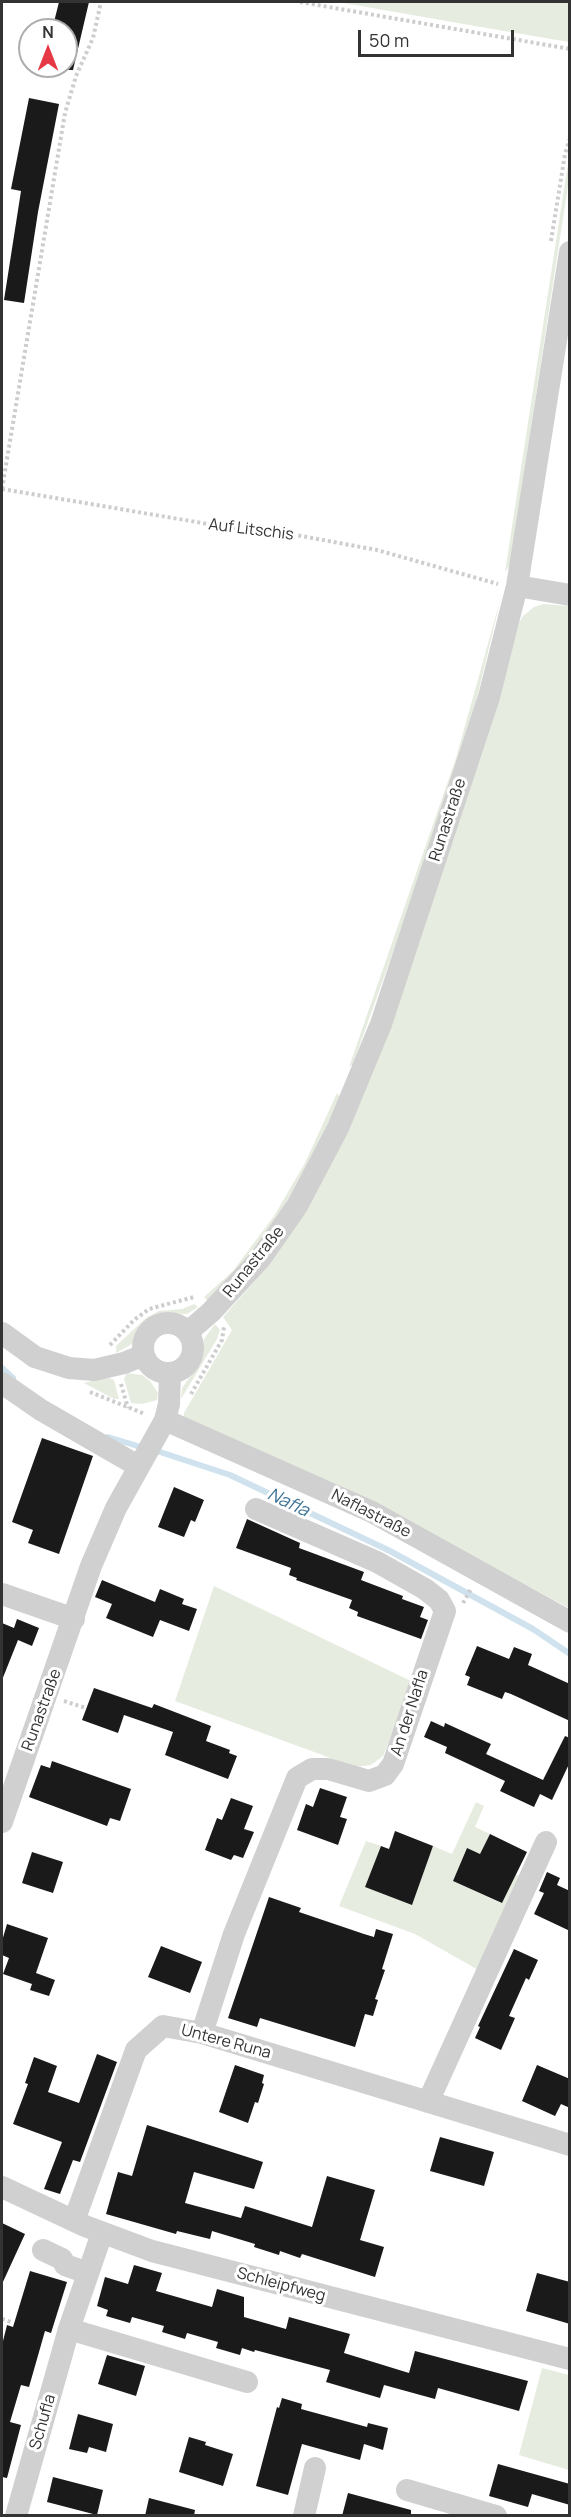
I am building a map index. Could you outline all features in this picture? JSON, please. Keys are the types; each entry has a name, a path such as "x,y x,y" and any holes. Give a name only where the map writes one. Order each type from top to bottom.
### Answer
{"street":[{"name":"Runastraße","path":"188,1332 211,1312 260,1259 297,1206 338,1128 381,1024 489,698 504,588 570,252"},
{"path":"504,588 570,595"},
{"path":"173,1323 188,1332 194,1346 193,1355 185,1368 170,1374 154,1369 144,1355 145,1339 156,1326 173,1323"},
{"path":"2,1332 35,1357 69,1368 94,1370 124,1363 144,1355"},
{"name":"Runastraße","path":"2,1822 95,1557 116,1508 151,1445 169,1404 170,1374"},
{"path":"2,1383 41,1410 151,1445"},
{"name":"Naflastraße","path":"151,1445 372,1512 570,1622"},
{"name":"An der Nafla","path":"202,2033 234,1934 297,1778 312,1769 328,1768 369,1781 385,1775 393,1764 445,1611 439,1600 425,1588 386,1567 256,1509"},
{"path":"2,1593 74,1619"},
{"path":"428,2102 546,1842"},
{"name":"Untere Runa","path":"74,2221 136,2050 163,2026 202,2033 570,2145"},
{"name":"Schleipfweg","path":"2,2187 102,2233 152,2251 570,2359"},
{"name":"Schufla","path":"16,2516 69,2329 102,2233"},
{"path":"42,2250 62,2259 65,2265 88,2273"},
{"path":"69,2329 247,2382"},
{"path":"304,2516 315,2468"},
{"path":"407,2490 496,2516"}],"path":[{"path":"2,489 65,113 76,76 93,38 101,2"},
{"path":"300,2 570,49"},
{"path":"567,145 570,138"},
{"name":"Auf Litschis","path":"2,489 213,525 296,535 376,550 504,588"},
{"path":"112,1353 110,1345 134,1320 149,1309 190,1299 200,1293"},
{"path":"188,1398 225,1334 226,1330 221,1322"},
{"path":"120,1382 128,1408"},
{"path":"88,1391 141,1413"},
{"path":"54,1697 86,1708"},
{"path":"2,2319 11,2322"}],"shaded area":[{"path":"338,2 569,2 569,42 475,26"},
{"path":"569,157 569,179 510,565 505,572"},
{"path":"501,597 474,711 402,927 353,1064 349,1067 456,758"},
{"path":"543,604 569,606 569,1608 336,1484 184,1418 184,1413 232,1330 223,1317 270,1264 415,956 499,699 519,623 523,616 534,607"},
{"path":"337,1093 340,1097 327,1126 279,1216 258,1247 208,1301 204,1297 233,1271 274,1216 305,1163"},
{"path":"194,1304 198,1307 187,1314 163,1315 146,1322 132,1344 116,1353 116,1346 146,1318 159,1311 182,1309"},
{"path":"215,1324 220,1330 217,1339 181,1399 182,1388 201,1361 204,1339"},
{"path":"127,1373 142,1375 150,1381 158,1393 157,1400 142,1404 131,1403 124,1379"},
{"path":"107,1377 114,1380 119,1399 114,1399 84,1383"},
{"path":"214,1586 413,1682 383,1756 371,1765 355,1767 175,1701"},
{"path":"476,1802 484,1806 475,1827 490,1834 480,1854 467,1849 453,1881 501,1903 515,1874 525,1879 480,1971 415,1934 339,1906 366,1841 381,1846 365,1887 412,1904 433,1846 452,1854"},
{"path":"542,2368 569,2375 569,2470 519,2455"}],"building":[{"path":"59,2 89,2 78,49 78,18 55,18"},
{"path":"29,98 59,104 38,212 24,303 4,300 21,191 11,189"},
{"path":"42,1438 93,1456 59,1554 28,1543 33,1530 12,1522"},
{"path":"174,1487 204,1500 195,1522 191,1520 184,1537 158,1527"},
{"path":"247,1519 300,1543 299,1548 364,1572 361,1580 403,1596 402,1599 424,1607 420,1617 428,1620 421,1639 357,1616 358,1612 349,1608 352,1600 296,1580 297,1578 289,1575 291,1568 236,1548"},
{"path":"102,1580 155,1602 160,1589 184,1599 182,1604 197,1609 189,1631 160,1620 153,1637 106,1618 112,1604 95,1597"},
{"path":"17,1619 39,1628 32,1646 18,1640 2,1680 2,1623 14,1628"},
{"path":"477,1646 509,1659 514,1647 532,1654 528,1665 570,1684 570,1721 511,1694 505,1692 502,1699 467,1685 470,1677 465,1675"},
{"path":"94,1688 152,1708 154,1704 211,1726 206,1741 230,1750 229,1753 237,1756 228,1779 165,1755 173,1732 124,1715 118,1733 82,1720"},
{"path":"431,1721 444,1727 445,1723 491,1744 486,1754 543,1780 565,1736 570,1738 570,1762 552,1800 540,1794 534,1807 500,1791 505,1781 445,1753 447,1747 424,1737"},
{"path":"52,1761 131,1789 120,1821 110,1818 107,1826 29,1797 41,1765 50,1768"},
{"path":"320,1788 347,1797 340,1817 347,1819 338,1845 297,1830 306,1804 313,1807"},
{"path":"231,1798 253,1806 244,1829 254,1832 243,1858 234,1855 231,1860 205,1850 217,1818 222,1820"},
{"path":"395,1831 433,1846 412,1905 365,1887 381,1846 389,1849"},
{"path":"490,1834 527,1852 502,1903 453,1881 467,1848 480,1854"},
{"path":"32,1852 63,1862 53,1893 22,1883"},
{"path":"547,1872 560,1878 557,1885 570,1891 570,1931 534,1914 544,1893 539,1891"},
{"path":"269,1897 301,1908 299,1912 374,1937 376,1929 393,1934 382,1969 385,1970 375,1999 378,2000 373,2016 365,2014 355,2047 260,2018 257,2027 228,2018"},
{"path":"7,1924 48,1938 36,1973 55,1980 49,1996 30,1990 32,1984 3,1974 9,1958 2,1955 2,1941"},
{"path":"161,1946 202,1962 190,1993 148,1977"},
{"path":"514,1949 538,1960 529,1980 526,1978 509,2016 515,2018 501,2050 475,2038 480,2027 478,2026"},
{"path":"97,2054 117,2062 80,2162 73,2160 60,2194 44,2189 62,2142 13,2124 28,2084 25,2083 34,2057 57,2066 48,2092 79,2103"},
{"path":"235,2065 264,2075 262,2083 264,2084 258,2103 255,2102 248,2123 219,2112"},
{"path":"537,2065 570,2079 570,2108 561,2104 555,2116 522,2101"},
{"path":"147,2125 263,2162 254,2189 194,2172 185,2203 241,2218 245,2206 312,2227 327,2176 375,2190 360,2240 384,2247 375,2277 302,2254 300,2258 280,2251 279,2255 254,2247 255,2244 212,2231 210,2239 177,2231 176,2234 106,2214 118,2172 132,2176"},
{"path":"440,2137 494,2152 484,2186 430,2171"},
{"path":"2,2223 25,2234 2,2284"},
{"path":"134,2265 162,2273 156,2291 212,2307 217,2289 244,2297 244,2317 286,2329 289,2317 350,2334 344,2353 409,2373 415,2351 528,2381 519,2411 438,2388 435,2399 384,2385 380,2398 326,2382 330,2370 255,2350 254,2352 242,2348 240,2355 216,2348 218,2342 187,2333 185,2339 162,2332 164,2326 132,2317 130,2323 106,2316 108,2310 97,2306 105,2277 128,2284"},
{"path":"30,2271 67,2282 51,2333 45,2331 29,2387 21,2385 10,2422 21,2425 7,2478 2,2477 2,2345 7,2325 13,2327"},
{"path":"537,2273 570,2282 570,2324 526,2311"},
{"path":"107,2355 145,2366 136,2396 98,2384"},
{"path":"282,2398 302,2404 301,2409 367,2427 368,2423 388,2428 383,2450 364,2444 360,2460 302,2444 288,2495 256,2486 277,2407 279,2408"},
{"path":"78,2414 113,2424 106,2452 89,2447 87,2453 69,2449"},
{"path":"189,2437 233,2454 223,2486 179,2472"},
{"path":"498,2464 570,2484 570,2505 532,2494 528,2507 489,2496"},
{"path":"53,2477 103,2490 97,2515 47,2502"},
{"path":"348,2493 411,2510 411,2516 342,2516"},
{"path":"149,2498 195,2510 194,2516 145,2516"}],"waterway":[{"name":"Nafla","path":"2,1368 13,1378"},
{"name":"Nafla","path":"108,1437 144,1448"},
{"name":"Nafla","path":"154,1450 230,1475 390,1551 533,1629 570,1654"}]}
